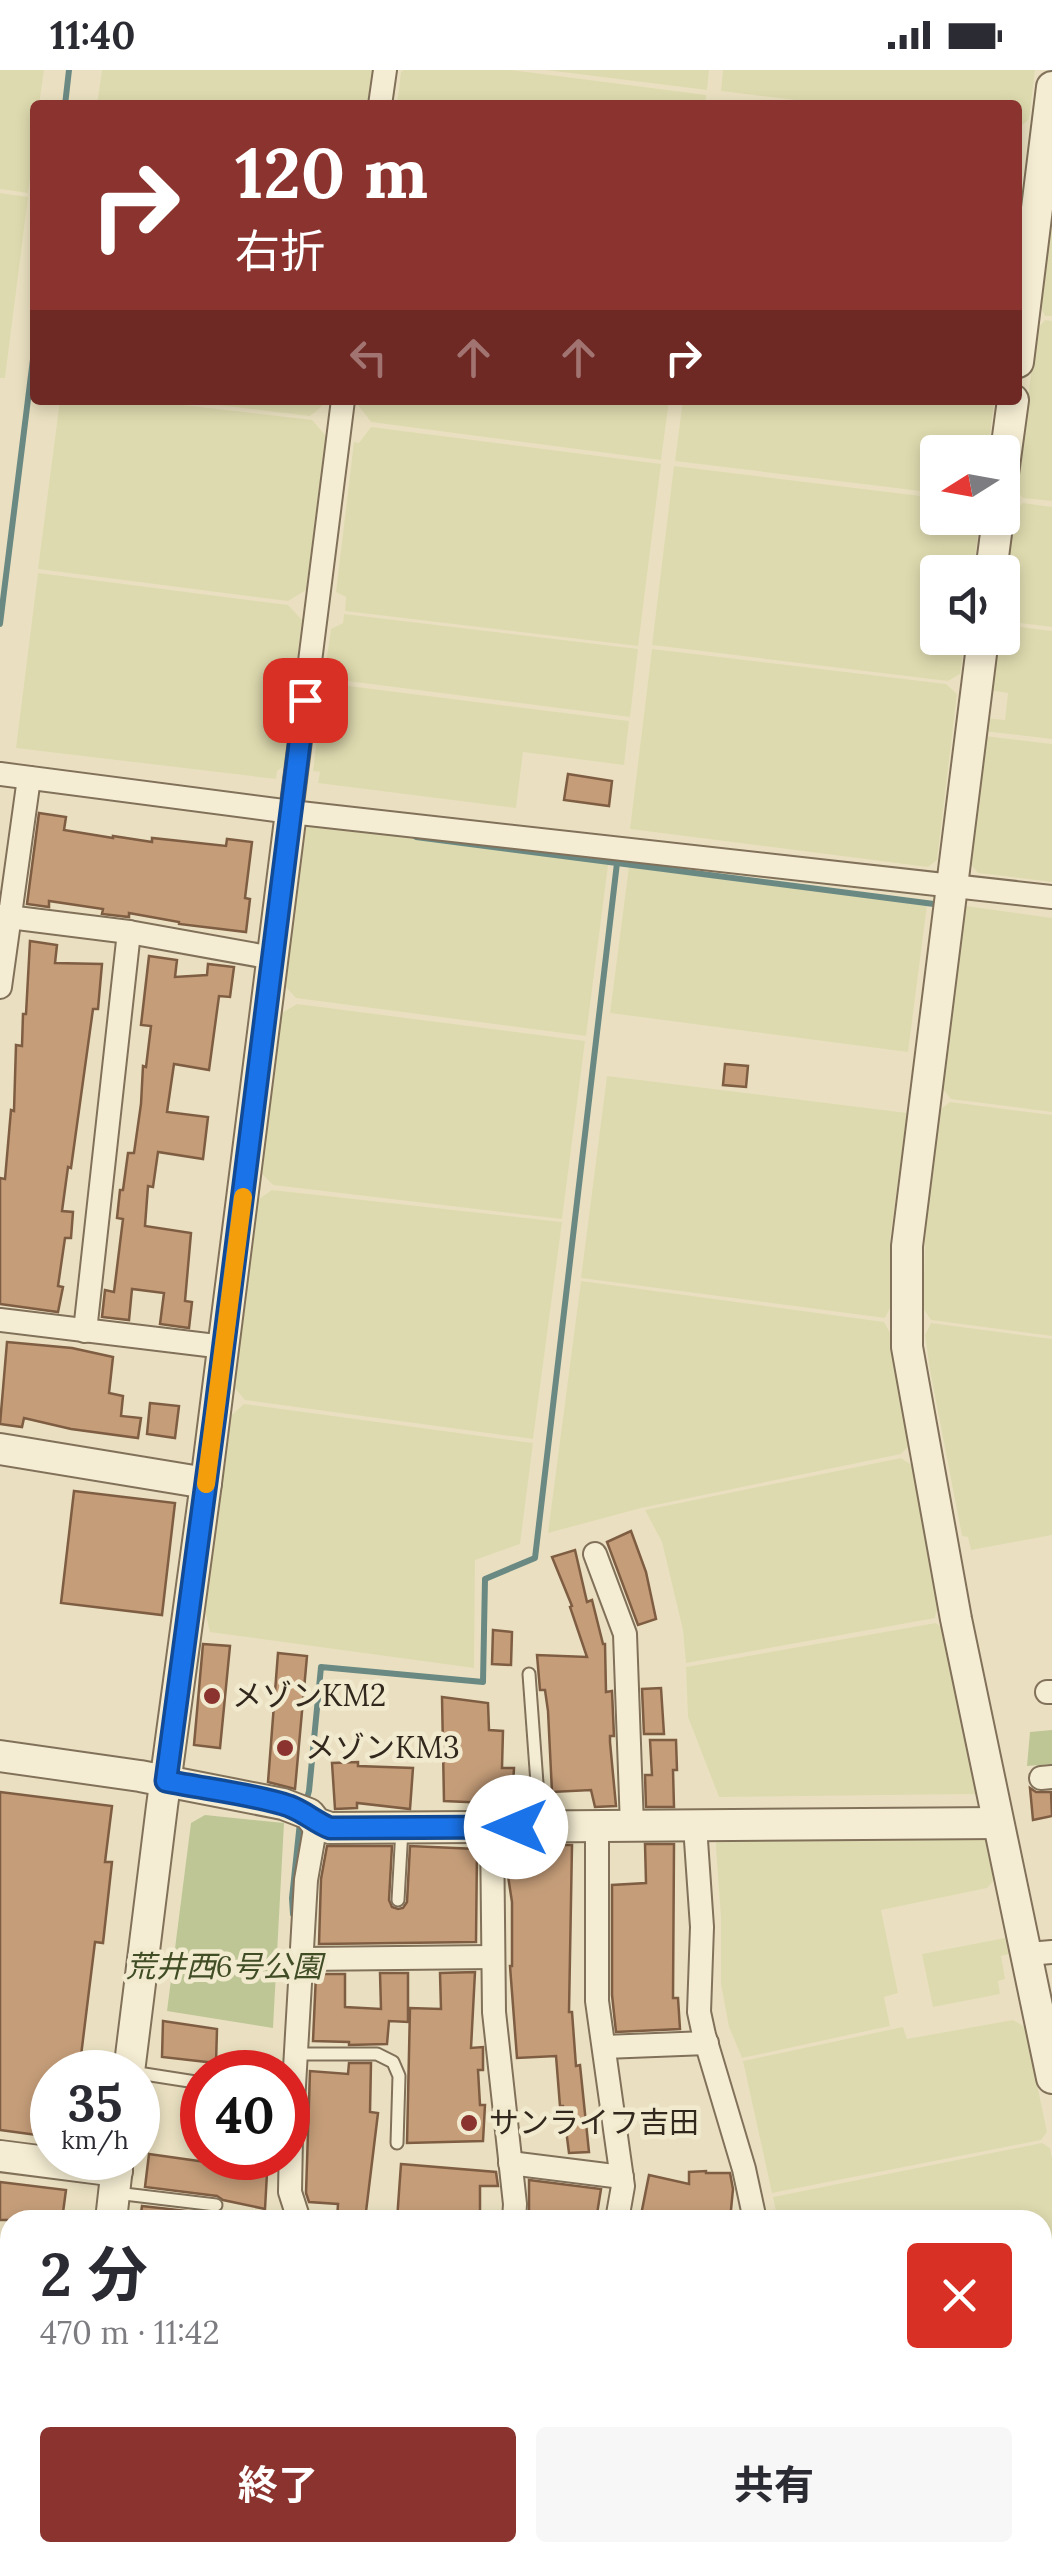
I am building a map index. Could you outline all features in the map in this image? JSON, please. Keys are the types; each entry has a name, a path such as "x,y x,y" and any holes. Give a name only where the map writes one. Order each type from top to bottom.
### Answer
{"street":[{"path":"381,100 385,70"},
{"path":"1022,330 1052,87"},
{"path":"135,2050 342,405"},
{"path":"1008,435 1012,405"},
{"path":"981,655 908,1246 907,1346 956,1620 998,1822 1040,1953 1052,2078"},
{"path":"0,774 291,812 1052,897"},
{"path":"0,988 4,917 29,778"},
{"path":"4,917 129,932 273,958"},
{"path":"85,1330 129,932"},
{"path":"0,1320 224,1348"},
{"path":"0,1449 206,1483"},
{"path":"595,1554 625,1634 632,1826"},
{"path":"0,1756 166,1781 306,1815 330,1828 998,1822"},
{"path":"296,2050 306,1815"},
{"path":"597,1826 596,1978 623,2186 619,2210"},
{"path":"695,1826 702,1927 700,2012 753,2210"},
{"path":"492,1827 494,2012 515,2210"},
{"path":"303,1959 493,1957"},
{"path":"604,2047 707,2043"},
{"path":"0,2156 115,2185"},
{"path":"510,2163 622,2177"},
{"path":"291,2180 296,2210"}],"lane":[{"path":"530,1674 540,1827"},
{"path":"398,1900 402,1828"},
{"path":"310,2054 376,2054 393,2062 399,2076 397,2143"},
{"path":"115,2185 216,2205"}],"shaded area":[{"path":"0,70 44,70 40,100 30,100 28,193 0,189"},
{"path":"102,70 372,70 369,100 98,100"},
{"path":"511,70 706,95 706,100 398,100 401,72"},
{"path":"546,70 709,70 707,90"},
{"path":"723,70 1035,70 1029,119 1022,125 1022,100 796,100 721,91"},
{"path":"0,193 28,197 5,378 0,378"},
{"path":"1052,214 1052,316 1045,316 1040,305"},
{"path":"1045,320 1052,321 1052,501 1020,495 1020,459 1037,329"},
{"path":"59,405 183,405 312,420 326,436 306,590 288,601 38,569"},
{"path":"219,405 323,405 310,416"},
{"path":"668,405 661,460 371,422 359,406"},
{"path":"682,405 993,405 990,435 920,435 920,491 675,461"},
{"path":"371,427 661,464 638,646 345,611 346,597 336,592 354,442 359,443"},
{"path":"674,466 920,496 920,535 978,535 975,555 920,555 920,655 963,655 960,674 948,681 652,645"},
{"path":"1023,503 1052,507 1052,627 1020,623 1020,555 1008,555 1010,535 1020,535"},
{"path":"38,573 288,605 302,620 284,766 277,771 276,779 16,748"},
{"path":"344,614 638,649 630,717 324,678 331,629 343,623"},
{"path":"1020,627 1052,631 1052,739 983,731 985,718 1005,720 1008,693 988,690 992,655 1020,655"},
{"path":"652,649 946,684 957,694 937,860 928,867 630,829"},
{"path":"324,683 629,721 624,765 523,752 516,808 318,783 320,772 313,771"},
{"path":"984,736 1052,744 1052,882 978,873 968,861"},
{"path":"307,822 610,850 586,1036 296,998 283,984"},
{"path":"629,866 927,905 908,1052 610,1013"},
{"path":"966,906 1052,918 1052,1112 951,1099 942,1088"},
{"path":"297,1004 585,1041 562,1219 273,1185 260,1172 280,1014"},
{"path":"607,1076 907,1113 890,1239 891,1306 885,1318 581,1278"},
{"path":"950,1102 1052,1115 1052,1336 931,1320 923,1308 926,1216 941,1109"},
{"path":"272,1190 562,1222 533,1439 245,1400 232,1385 256,1201"},
{"path":"581,1281 884,1322 890,1333 909,1446 901,1454 641,1508 548,1533"},
{"path":"931,1323 1052,1339 1052,1535 971,1550 968,1537 962,1536 930,1370 925,1335"},
{"path":"244,1404 533,1443 520,1544 475,1560 474,1668 210,1632 204,1607 228,1418"},
{"path":"901,1458 913,1466 941,1607 935,1618 686,1663 683,1630 662,1542 645,1510"},
{"path":"936,1623 946,1631 975,1794 719,1797 688,1717 686,1667"},
{"path":"717,1824 988,1835 996,1878 987,1888 881,1910 898,1993 884,1997 890,2026 742,2058 729,2027 721,1984"},
{"path":"1005,1938 1009,1954 1001,1956 1005,1979 998,1981 1000,1994 933,2007 922,1954"},
{"path":"1013,2020 1025,2027 1047,2132 1041,2140 772,2193 743,2061 903,2027 907,2039"},
{"path":"1042,2143 1050,2148 1052,2159 1052,2210 776,2210 773,2197"}],"green space":[{"path":"1052,1730 1052,1764 1027,1766 1030,1732"},
{"name":"荒井西6号公園","path":"205,1815 284,1823 273,2028 167,2011 191,1823"}],"building":[{"path":"568,774 612,781 609,806 564,800"},
{"path":"39,813 66,817 64,830 113,838 226,846 227,839 252,842 245,898 250,899 246,932 129,913 129,917 102,914 103,909 49,901 49,907 27,904"},
{"path":"30,941 57,945 55,963 102,964 98,1009 93,1009 62,1211 73,1212 71,1238 65,1238 58,1312 0,1304 0,1178 5,1179 11,1110 14,1111 16,1045 22,1046"},
{"path":"149,956 177,960 175,977 207,975 208,964 234,967 230,997 219,996 209,1070 174,1064 167,1112 208,1117 203,1159 158,1152 153,1187 148,1186 145,1226 191,1233 185,1301 192,1302 189,1328 160,1324 164,1293 132,1289 129,1320 102,1317 105,1290 114,1292 123,1219 117,1218 120,1190 128,1153 134,1153 143,1066 146,1067 151,1026 141,1025"},
{"path":"725,1064 748,1066 746,1087 723,1085"},
{"path":"7,1342 72,1348 113,1357 109,1393 123,1396 121,1416 141,1418 138,1438 24,1418 22,1427 0,1424"},
{"path":"150,1403 179,1406 175,1438 147,1434"},
{"path":"74,1491 175,1503 162,1615 61,1603"},
{"path":"631,1531 646,1572 656,1619 638,1625 607,1542"},
{"path":"575,1550 587,1602 592,1600 605,1644 606,1692 612,1691 614,1736 610,1736 610,1742 616,1806 595,1807 591,1790 552,1792 548,1711 545,1690 540,1690 537,1655 587,1657 552,1557"},
{"path":"493,1630 512,1632 511,1665 492,1664"},
{"name":"メゾンKM2","path":"203,1644 230,1646 220,1748 194,1745"},
{"path":"278,1653 307,1656 295,1789 268,1782"},
{"path":"661,1688 664,1734 644,1734 642,1689"},
{"path":"442,1697 488,1703 489,1730 503,1731 502,1768 514,1768 513,1786 490,1786 488,1803 444,1801"},
{"path":"650,1740 676,1740 674,1807 646,1807 645,1775 652,1775"},
{"path":"358,1762 358,1766 413,1768 410,1809 357,1803 357,1808 335,1809 332,1763"},
{"path":"1030,1788 1051,1792 1052,1816 1033,1820"},
{"path":"0,1792 112,1806 105,1862 112,1862 103,1943 95,1942 82,2050 30,2050 30,2134 0,2130"},
{"path":"645,1844 674,1844 673,1998 678,1998 680,2029 616,2032 612,1885 646,1883"},
{"path":"507,1845 572,1845 569,2012 576,2066 580,2065 589,2152 569,2153 556,2056 517,2058"},
{"path":"327,1846 392,1846 389,1900 398,1909 407,1902 410,1846 477,1849 476,1942 319,1944 321,1879"},
{"path":"475,1972 471,2048 483,2047 483,2070 478,2070 480,2105 485,2105 483,2141 407,2143 410,2008 441,2009 440,1973"},
{"path":"380,1973 408,1973 408,2022 389,2021 387,2044 313,2041 316,1974 345,1974 345,2007 381,2009"},
{"path":"163,2021 217,2029 216,2050 180,2050 180,2059 162,2057"},
{"path":"349,2063 371,2063 370,2112 378,2113 366,2210 338,2210 338,2204 309,2202 306,2193 306,2180 310,2180 310,2071 348,2074"},
{"path":"160,2156 180,2158 180,2180 267,2180 265,2209 217,2196 145,2187 146,2180 160,2180"},
{"path":"401,2164 496,2172 498,2186 480,2186 480,2210 398,2210"},
{"path":"689,2172 730,2173 731,2210 642,2210 649,2175 689,2184"},
{"path":"529,2180 601,2189 598,2210 529,2210"},
{"path":"0,2182 66,2190 63,2210 0,2210"},
{"path":"142,2206 178,2210 141,2210"}],"waterway":[{"path":"66,100 69,70"},
{"path":"0,624 30,383"},
{"path":"416,837 934,904"},
{"path":"305,1805 321,1667 483,1682 485,1579 535,1558 617,863"},
{"path":"293,1914 300,1822"}],"slow traffic":[{"path":"206,1484 243,1197"}],"place":[{"name":"メゾンKM2","path":"212,1696"},
{"name":"メゾンKM3","path":"285,1748"},
{"name":"サンライフ吉田","path":"469,2123"}],"route":[{"path":"305,700 166,1781 283,1804 330,1828 516,1827"}]}
